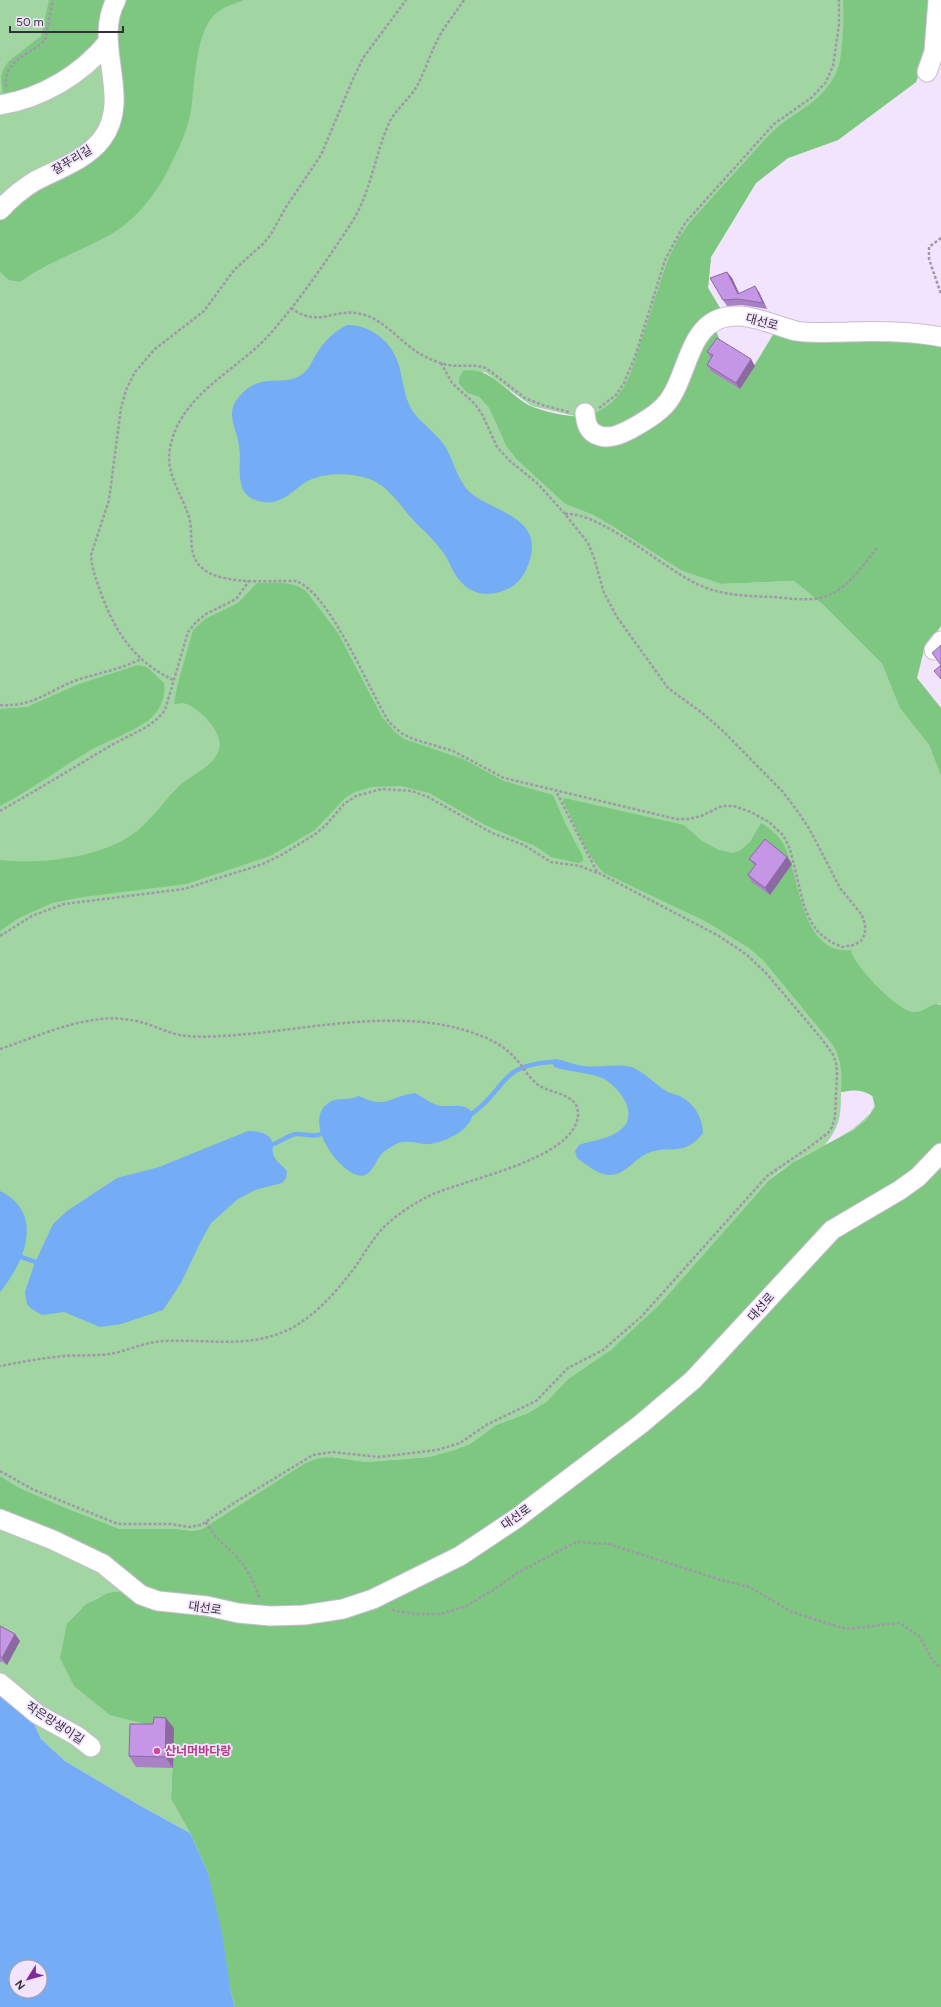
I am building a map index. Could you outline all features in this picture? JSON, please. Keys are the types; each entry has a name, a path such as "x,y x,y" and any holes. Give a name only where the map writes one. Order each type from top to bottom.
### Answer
{"lane":[{"name":"잘푸리길","path":"0,210 23,189 86,155 103,138 112,116 114,104 108,28 116,0"},
{"path":"927,72 934,52 938,0"},
{"path":"2,104 30,98 69,78 86,65 108,42"},
{"name":"대선로","path":"585,413 586,423 590,431 597,436 606,437 618,435 641,424 665,406 672,397 696,341 711,323 721,318 744,316 804,332 883,331 922,333 941,337"},
{"name":"대선로","path":"0,1520 53,1540 102,1564 141,1595 158,1601 207,1606 238,1613 266,1616 304,1615 343,1609 373,1599 460,1556 517,1518 641,1424 693,1380 832,1230 900,1190 918,1177 941,1153"},
{"name":"작은망생이길","path":"0,1683 37,1714 72,1733 91,1747"}],"path":[{"path":"2,104 7,71 15,62 45,40 53,0"},
{"path":"173,680 141,659 125,641 114,624 93,574 91,564 91,554 109,500 120,408 126,390 135,372 144,360 155,349 204,311 234,270 264,243 271,234 286,207 321,155 353,79 364,58 406,0"},
{"path":"441,363 452,383 475,404 483,416 497,447 510,461 538,484 565,514 588,543 604,593 617,617 668,688 701,712 722,730 782,791 796,809 810,830 840,888 862,916 865,925 865,934 861,941 854,946 842,947 831,942 819,933 811,922 804,906 790,849 783,835 769,822 751,812 734,806 722,806 701,816 689,819 676,819 504,778 453,751 413,739 400,733 389,722 346,640 309,590 302,584 296,581 249,581 218,576 206,572 195,559 192,550 190,522 169,463 170,448 177,428 188,410 203,391 255,349 291,308 354,219 391,121 418,85 440,35 464,0"},
{"path":"291,308 304,317 310,318 345,313 362,314 383,326 422,356 448,365 478,366 486,368 525,398 559,410 585,413 608,403 616,395 624,383 635,357 665,260 685,223 774,124 811,98 826,82 833,66 839,25 839,0"},
{"path":"941,238 929,247 929,259 941,294"},
{"path":"565,514 572,513 593,520 697,584 721,593 744,596 819,598 837,592 856,573 878,547"},
{"path":"0,812 114,743 149,726 165,710 188,632 196,622 206,614 236,599 249,581"},
{"path":"0,704 14,705 31,702 78,680 126,667 141,659"},
{"path":"0,936 32,916 64,904 184,889 250,869 283,854 317,833 344,804 356,796 382,789 412,791 428,797 492,833 524,845 550,862 580,866 601,875 719,936 747,955 766,973 832,1053 836,1062 837,1074 835,1118 828,1133 767,1176 642,1316 603,1350 568,1368 536,1401 488,1424 460,1443 437,1450 379,1457 332,1452 313,1455 234,1503 206,1522 195,1527 171,1524 118,1524 32,1490 0,1471"},
{"path":"555,790 594,867 601,875"},
{"path":"0,1049 92,1020 127,1019 172,1034 188,1036 243,1034 333,1024 405,1021 423,1022 458,1028 503,1048 517,1060 539,1085 565,1095 577,1108 576,1123 564,1141 554,1149 485,1176 443,1189 409,1207 384,1227 348,1276 333,1293 302,1322 289,1330 275,1335 239,1342 222,1343 157,1341 107,1354 48,1358 0,1366"},
{"path":"206,1522 218,1541 236,1556 247,1570 266,1616"},
{"path":"388,1610 393,1609 415,1614 441,1614 466,1606 496,1589 517,1573 576,1542 609,1544 749,1587 792,1612 846,1629 899,1623 919,1636 933,1661 941,1668"}],"green space":[{"path":"0,0 932,0 916,82 838,140 788,158 756,183 711,257 708,288 723,313 668,395 589,418 532,406 485,372 459,378 459,384 467,393 479,397 489,408 506,446 516,459 565,504 593,515 682,571 721,584 794,581 821,603 882,664 900,707 929,745 941,776 941,1005 939,1003 875,1106 872,1096 864,1091 854,1090 841,1092 839,1120 834,1132 825,1145 852,1129 870,1113 865,1121 853,1129 829,1143 792,1163 769,1180 658,1306 612,1349 568,1379 546,1402 528,1413 496,1425 470,1444 452,1452 429,1457 366,1462 332,1457 305,1463 202,1529 192,1531 178,1529 120,1529 20,1488 0,1476"},
{"path":"49,0 110,0 95,47 42,86 3,98 1,76 4,68 9,61 41,36"},
{"path":"121,0 244,0 219,11 211,18 205,29 195,71 190,117 177,151 166,174 147,203 131,220 113,233 42,268 20,282 9,280 0,272 0,214 98,151"},
{"path":"843,0 932,0 926,56 916,82 838,140 788,158 756,183 711,257 708,288 723,313 668,395 638,420 597,432 593,414 606,407 615,399 630,375 667,262 678,239 691,221 770,134 784,122 815,101 828,87 839,65 843,24"},
{"path":"716,331 740,389 774,333 843,334 941,344 941,626 924,650 917,678 941,708 941,776 929,745 900,708 882,664 821,603 794,581 721,584 682,571 593,515 565,504 516,459 506,446 489,408 479,397 467,393 459,384 459,378 463,371 473,370 492,377 524,402 533,407 558,414 582,417 587,430 640,428 701,341"},
{"path":"257,583 289,584 301,587 306,591 338,633 382,717 396,733 404,739 463,759 504,781 553,795 566,825 583,857 583,861 579,863 551,857 535,846 485,825 429,793 401,786 372,787 355,792 345,798 315,830 270,856 186,884 83,897 52,903 17,919 0,931 0,860 34,861 72,857 90,853 124,840 143,826 179,786 207,766 216,756 220,744 218,736 209,722 196,709 183,703 174,704 177,687 193,630 205,619 238,603"},
{"path":"138,665 147,667 164,683 163,697 155,714 145,723 130,732 89,751 0,806 0,709 27,707 79,684"},
{"path":"564,798 684,825 702,841 719,850 733,853 741,850 750,842 761,823 774,833 785,847 805,912 812,928 822,940 834,948 851,950 859,966 877,986 887,996 906,1010 917,1012 937,1004 941,1005 941,1147 924,1165 834,1226 710,1359 506,1521 382,1589 296,1612 161,1598 0,1514 0,1476 20,1488 120,1529 178,1529 192,1531 202,1529 305,1463 319,1458 332,1457 366,1462 429,1457 452,1451 470,1444 496,1425 528,1413 546,1402 568,1379 612,1349 658,1306 769,1180 792,1163 853,1130 865,1121 875,1107 873,1096 865,1092 857,1091 841,1092 841,1068 833,1045 763,960 749,948 705,921 604,873 591,857 586,848 563,801"},
{"path":"941,1160 941,2007 235,2007 208,1873 190,1833 171,1799 174,1729 161,1728 110,1715 74,1686 60,1658 67,1623 86,1604 108,1593 127,1590 235,1617 377,1602 623,1442 818,1248"},
{"path":"0,1525 102,1571 127,1590 108,1594 93,1600 67,1623 174,1728 171,1799 190,1833 65,1761 41,1739 31,1717 0,1687"}],"water":[{"path":"347,325 363,327 384,340 394,353 397,360 410,405 419,419 445,446 463,484 472,494 509,515 525,528 530,536 532,546 531,557 527,569 521,579 513,586 500,592 487,594 468,588 456,576 440,548 414,521 395,498 378,483 372,480 342,474 326,475 312,479 284,498 271,502 253,499 246,494 242,488 240,480 239,446 232,416 234,404 246,390 255,384 293,379 304,373 326,340"},
{"path":"553,1059 581,1066 620,1065 631,1067 644,1074 665,1090 680,1096 690,1103 699,1116 703,1133 696,1141 683,1148 648,1153 625,1170 615,1174 605,1175 577,1158 575,1151 579,1145 610,1136 626,1125 628,1110 626,1102 621,1094 609,1082 590,1074 554,1067 552,1062"},
{"path":"415,1093 437,1105 459,1106 469,1109 473,1113 468,1125 457,1134 431,1144 401,1142 396,1144 385,1151 370,1171 362,1176 348,1171 331,1153 320,1130 319,1119 322,1109 330,1102 359,1096 368,1100 382,1102"},
{"path":"248,1131 260,1132 270,1138 274,1156 287,1171 286,1178 282,1183 255,1190 238,1199 211,1223 181,1283 163,1310 121,1324 100,1327 64,1312 42,1315 30,1308 27,1304 25,1292 34,1265 53,1224 67,1211 117,1178 159,1167"},
{"path":"0,1191 14,1200 22,1212 26,1225 26,1238 23,1253 17,1267 0,1292"},
{"path":"0,1687 31,1717 41,1739 65,1761 190,1833 208,1873 222,1933 231,1993 235,2007 0,2007"}],"building":[{"path":"727,272 738,294 755,286 763,303 738,299 723,300 710,278"},
{"path":"717,338 751,359 736,383 707,365 713,355 707,352"},
{"path":"941,645 941,665 932,653"},
{"path":"941,665 941,679 934,671"},
{"path":"765,839 787,857 765,888 748,875 756,864 749,859"},
{"path":"0,1626 15,1634 2,1658 0,1656"},
{"path":"154,1717 166,1718 165,1757 129,1756 130,1724 153,1724"}],"waterway":[{"path":"473,1113 513,1073 522,1068 535,1064 552,1062"},
{"path":"273,1144 296,1134 315,1136 321,1134"},
{"path":"21,1257 36,1262"}],"place":[{"name":"산너머바다랑","path":"157,1751"}]}
